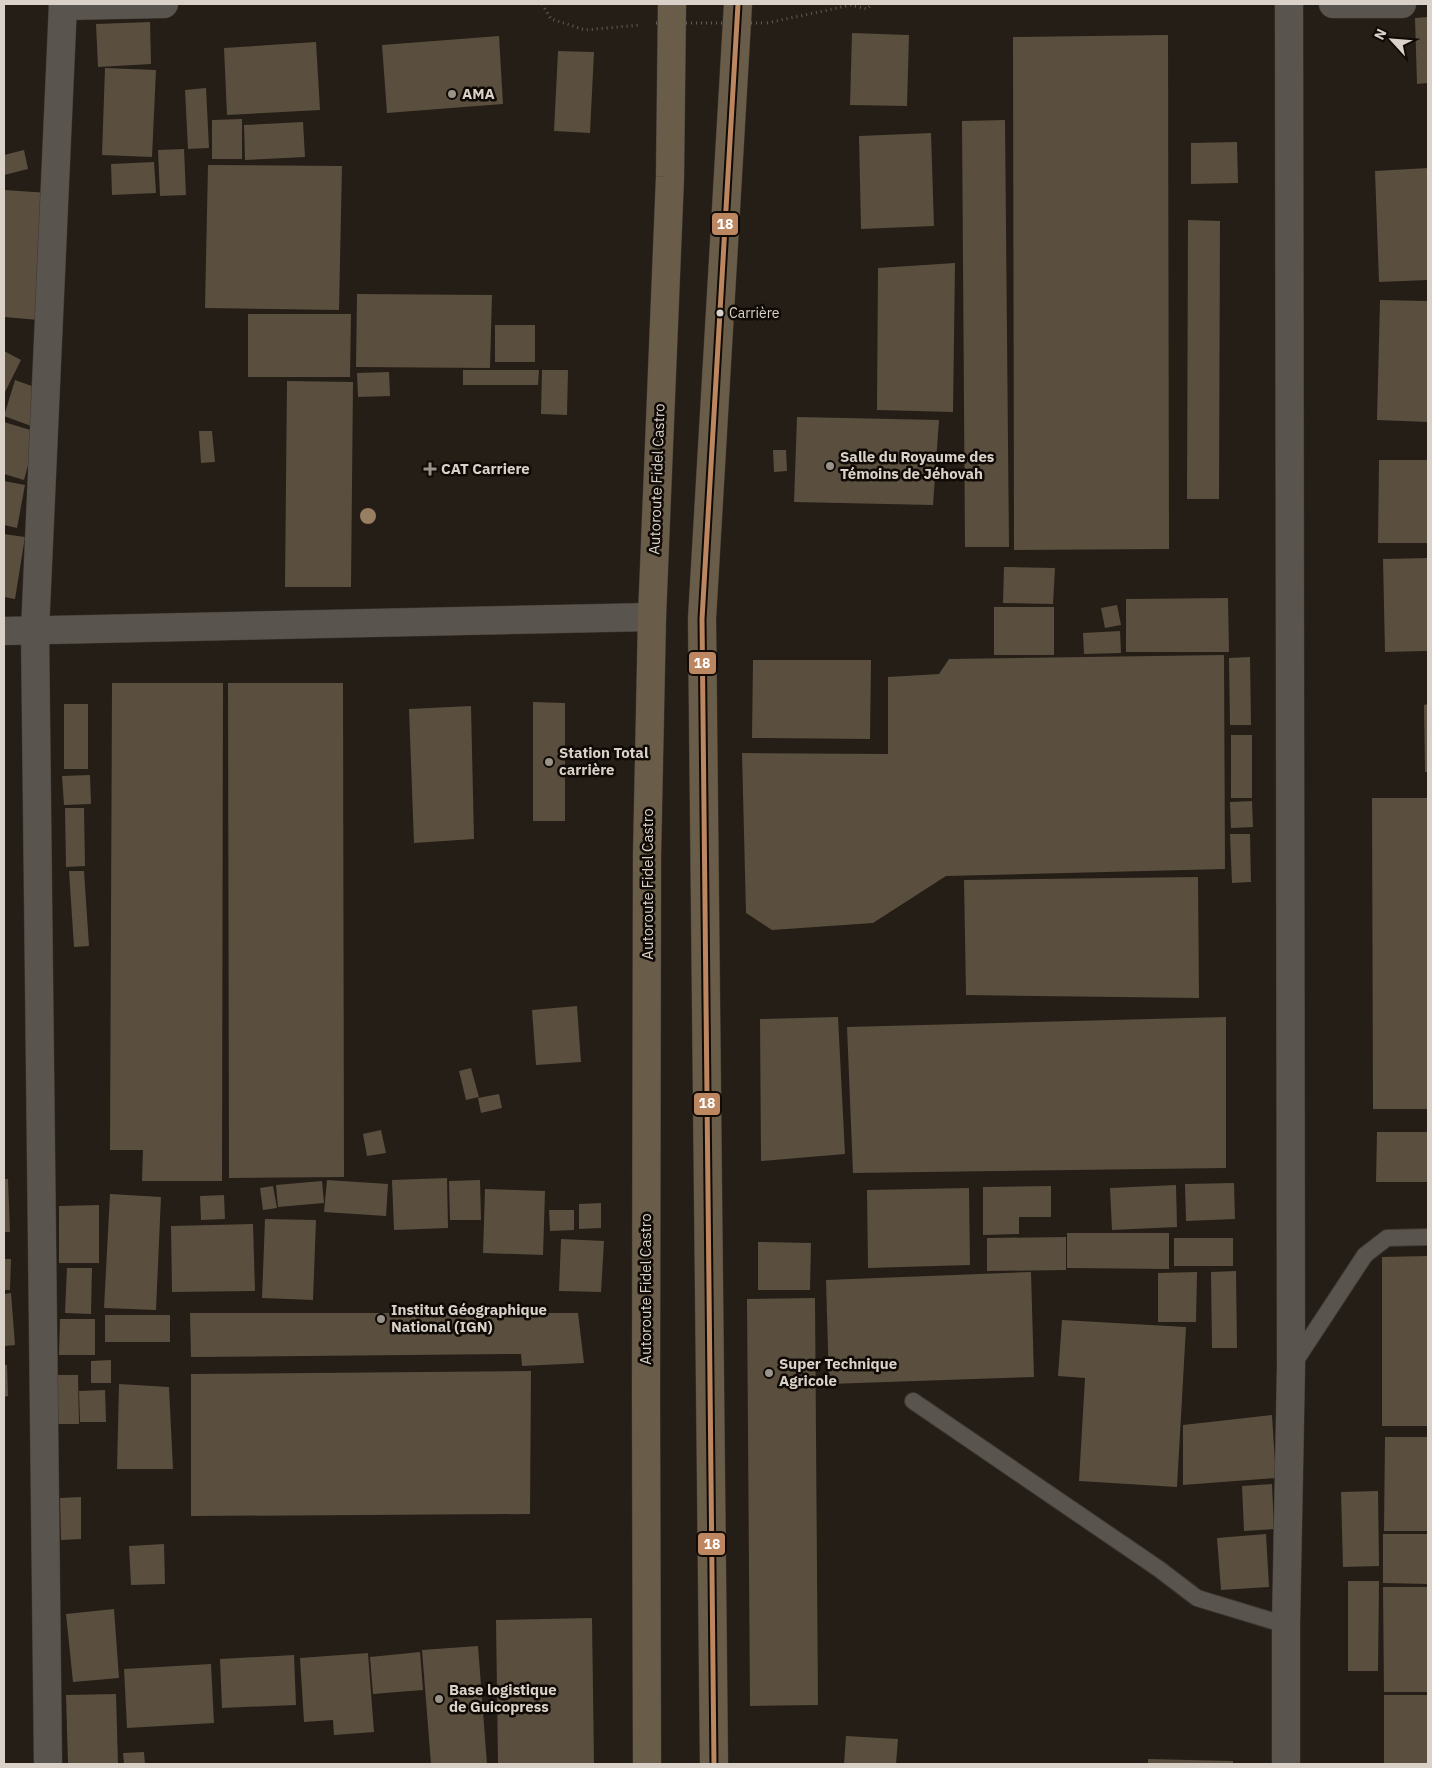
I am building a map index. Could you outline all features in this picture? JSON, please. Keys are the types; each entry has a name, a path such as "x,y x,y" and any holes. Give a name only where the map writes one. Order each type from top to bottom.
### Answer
{"highway":[{"path":"714,1764 702,619 738,4"},
{"name":"Autoroute Fidel Castro","path":"648,1764 646,1414 647,856 652,617 670,177 664,13"}],"street":[{"path":"48,1764 35,631 63,5 164,4"},
{"path":"1286,1764 1286,1625 1291,1367 1288,4"},
{"path":"1333,4 1402,4"},
{"path":"4,631 652,617"}],"lane":[{"path":"1291,1367 1364,1255 1387,1238 1428,1238"},
{"path":"913,1400 1197,1598 1286,1625"}],"path":[{"path":"542,4 551,19 585,30 664,13 764,23 851,5 867,9 872,4"}],"building":[{"path":"1428,17 1428,83 1417,84 1415,18"},
{"path":"150,22 151,64 98,67 96,24"},
{"path":"852,33 909,35 907,106 850,105"},
{"path":"1168,35 1169,549 1014,550 1013,37"},
{"path":"499,36 503,104 387,113 382,45"},
{"path":"316,42 320,110 227,115 224,48"},
{"path":"558,51 594,52 590,133 554,131"},
{"path":"105,68 156,70 152,157 102,155"},
{"path":"206,88 209,148 188,149 185,90"},
{"path":"242,119 242,159 212,159 212,120"},
{"path":"1005,120 1009,547 965,547 962,121"},
{"path":"303,122 305,157 245,160 244,125"},
{"path":"931,133 934,226 861,229 859,136"},
{"path":"1237,142 1238,183 1191,184 1191,143"},
{"path":"184,149 186,195 160,196 158,150"},
{"path":"24,150 28,169 4,175 4,155"},
{"path":"154,162 156,193 112,195 111,164"},
{"path":"208,165 342,166 339,310 205,308"},
{"path":"1428,168 1428,280 1379,282 1375,171"},
{"path":"4,190 49,193 39,320 4,317"},
{"path":"1188,220 1220,221 1219,499 1187,499"},
{"path":"955,263 953,412 877,410 878,268"},
{"path":"357,294 492,295 490,368 356,367"},
{"path":"1380,300 1428,301 1428,422 1377,420"},
{"path":"248,314 351,314 350,377 248,377"},
{"path":"495,325 535,325 535,362 495,362"},
{"path":"4,351 21,360 4,394"},
{"path":"463,370 539,370 538,385 463,385"},
{"path":"542,370 568,370 567,415 541,414"},
{"path":"389,372 390,396 358,397 357,373"},
{"path":"15,380 43,390 31,426 4,416"},
{"path":"287,381 353,382 351,587 285,587"},
{"path":"797,417 939,420 933,505 794,502"},
{"path":"4,422 37,432 24,480 4,474"},
{"path":"199,431 212,431 215,462 201,463"},
{"path":"773,450 786,450 787,471 774,472"},
{"path":"1379,460 1428,460 1428,543 1378,543"},
{"path":"4,481 25,485 17,528 4,525"},
{"path":"4,534 25,537 15,599 4,597"},
{"path":"1428,558 1428,651 1385,652 1383,559"},
{"path":"1004,567 1055,568 1053,604 1003,603"},
{"path":"1228,598 1229,652 1126,652 1126,599"},
{"path":"1117,605 1121,625 1105,628 1101,608"},
{"path":"994,607 1054,607 1054,655 994,655"},
{"path":"1120,631 1121,653 1084,654 1083,633"},
{"path":"1224,655 1225,869 946,876 873,923 772,930 746,913 742,753 888,754 888,677 939,674 949,659"},
{"path":"1250,657 1251,725 1230,725 1229,658"},
{"path":"753,660 871,660 870,739 752,738"},
{"path":"112,683 223,683 222,1181 142,1181 143,1150 110,1150"},
{"path":"228,683 343,683 344,1177 229,1178"},
{"name":"Station Total carrière","path":"533,702 565,703 565,821 533,821"},
{"path":"64,704 88,704 88,769 64,769"},
{"path":"1428,704 1428,772 1425,772 1424,705"},
{"path":"471,706 474,839 414,843 409,709"},
{"path":"1231,735 1252,735 1252,798 1231,798"},
{"path":"90,775 91,804 64,805 62,776"},
{"path":"1372,798 1428,798 1428,1109 1373,1109"},
{"path":"1252,801 1253,827 1231,828 1230,802"},
{"path":"65,808 84,808 85,866 66,867"},
{"path":"1230,834 1250,834 1251,882 1232,883"},
{"path":"69,871 84,871 89,946 74,947"},
{"path":"1198,877 1199,998 966,995 964,880"},
{"path":"577,1006 581,1062 536,1065 532,1010"},
{"path":"838,1017 845,1154 761,1161 760,1019"},
{"path":"1226,1017 1226,1168 853,1173 847,1027"},
{"path":"471,1068 479,1097 466,1100 459,1071"},
{"path":"499,1094 502,1108 481,1113 478,1098"},
{"path":"381,1130 386,1153 367,1156 363,1134"},
{"path":"1377,1132 1428,1132 1428,1182 1376,1182"},
{"path":"447,1178 448,1228 394,1230 392,1180"},
{"path":"4,1179 8,1179 10,1232 4,1232"},
{"path":"327,1180 388,1184 386,1216 324,1212"},
{"path":"480,1180 481,1220 450,1220 449,1181"},
{"path":"322,1181 324,1203 278,1207 276,1185"},
{"path":"1234,1183 1235,1219 1186,1221 1185,1184"},
{"path":"1176,1185 1177,1227 1112,1230 1110,1188"},
{"path":"273,1186 277,1208 263,1210 260,1188"},
{"path":"1051,1186 1051,1217 1019,1217 1019,1234 983,1235 983,1187"},
{"path":"969,1188 970,1265 868,1268 867,1190"},
{"path":"485,1189 545,1191 543,1255 483,1253"},
{"path":"110,1194 161,1197 156,1310 104,1308"},
{"path":"224,1195 225,1219 201,1220 200,1196"},
{"path":"601,1203 601,1228 579,1229 579,1204"},
{"path":"99,1205 99,1263 59,1263 59,1206"},
{"path":"549,1210 574,1210 574,1230 550,1231"},
{"path":"265,1219 316,1220 313,1300 262,1298"},
{"path":"253,1224 255,1291 172,1292 171,1226"},
{"path":"1067,1233 1169,1233 1169,1269 1067,1268"},
{"path":"1066,1237 1066,1270 987,1271 987,1238"},
{"path":"1174,1238 1233,1238 1233,1266 1174,1266"},
{"path":"561,1239 604,1241 601,1292 559,1291"},
{"path":"758,1242 811,1243 810,1290 758,1290"},
{"path":"1428,1256 1428,1426 1382,1426 1382,1257"},
{"path":"4,1259 11,1259 10,1290 4,1290"},
{"path":"67,1268 92,1268 91,1314 65,1313"},
{"path":"1236,1271 1237,1348 1212,1348 1211,1272"},
{"path":"1031,1272 1034,1377 829,1384 826,1280"},
{"path":"1197,1272 1196,1322 1158,1322 1158,1273"},
{"path":"11,1293 15,1345 4,1346 4,1294"},
{"path":"815,1298 818,1705 750,1706 747,1299"},
{"path":"190,1313 578,1313 584,1363 522,1366 521,1354 191,1357"},
{"path":"105,1315 170,1315 170,1342 105,1342"},
{"path":"60,1319 95,1319 95,1355 59,1355"},
{"path":"1062,1320 1186,1327 1177,1487 1079,1481 1085,1378 1058,1376"},
{"path":"111,1360 111,1383 91,1383 91,1361"},
{"path":"4,1365 7,1365 8,1396 4,1397"},
{"path":"531,1371 530,1514 191,1516 191,1374"},
{"path":"57,1375 78,1375 79,1424 58,1424"},
{"path":"119,1384 169,1387 173,1469 117,1469"},
{"path":"105,1390 106,1422 80,1422 79,1391"},
{"path":"1272,1415 1276,1478 1183,1485 1183,1425"},
{"path":"1385,1437 1428,1437 1428,1531 1384,1531"},
{"path":"1272,1484 1274,1529 1244,1531 1242,1486"},
{"path":"1378,1491 1379,1566 1343,1567 1341,1492"},
{"path":"81,1497 81,1539 61,1540 60,1498"},
{"path":"1266,1534 1269,1587 1221,1590 1217,1538"},
{"path":"1383,1534 1428,1534 1428,1584 1383,1583"},
{"path":"164,1544 165,1584 131,1585 129,1546"},
{"path":"1348,1581 1379,1581 1378,1671 1348,1671"},
{"path":"1383,1587 1428,1587 1428,1692 1384,1692"},
{"path":"114,1609 119,1678 73,1682 66,1614"},
{"path":"592,1618 594,1764 498,1764 496,1620"},
{"path":"478,1646 487,1764 431,1764 422,1650"},
{"path":"420,1652 423,1690 373,1694 370,1657"},
{"path":"368,1653 374,1732 334,1735 333,1720 304,1722 300,1658"},
{"path":"294,1655 296,1705 222,1708 220,1659"},
{"path":"211,1664 214,1723 127,1728 124,1669"},
{"path":"116,1694 118,1764 68,1764 66,1695"},
{"path":"1384,1695 1428,1695 1428,1764 1384,1764"},
{"path":"846,1736 898,1739 896,1764 844,1764"},
{"path":"144,1752 145,1764 124,1764 123,1753"},
{"path":"1148,1759 1233,1761 1233,1764 1148,1764"}],"transit line":[{"name":"18","path":"714,1764 702,619 738,4"}],"place":[{"name":"AMA","path":"452,94"},
{"name":"Carrière","path":"720,313"},
{"name":"Salle du Royaume des Témoins de Jéhovah","path":"830,466"},
{"name":"CAT Carriere","path":"430,469"},
{"name":"Station Total carrière","path":"549,762"},
{"name":"Institut Géographique National (IGN)","path":"381,1319"},
{"name":"Super Technique Agricole","path":"769,1373"},
{"name":"Base logistique de Guicopress","path":"439,1699"}]}
